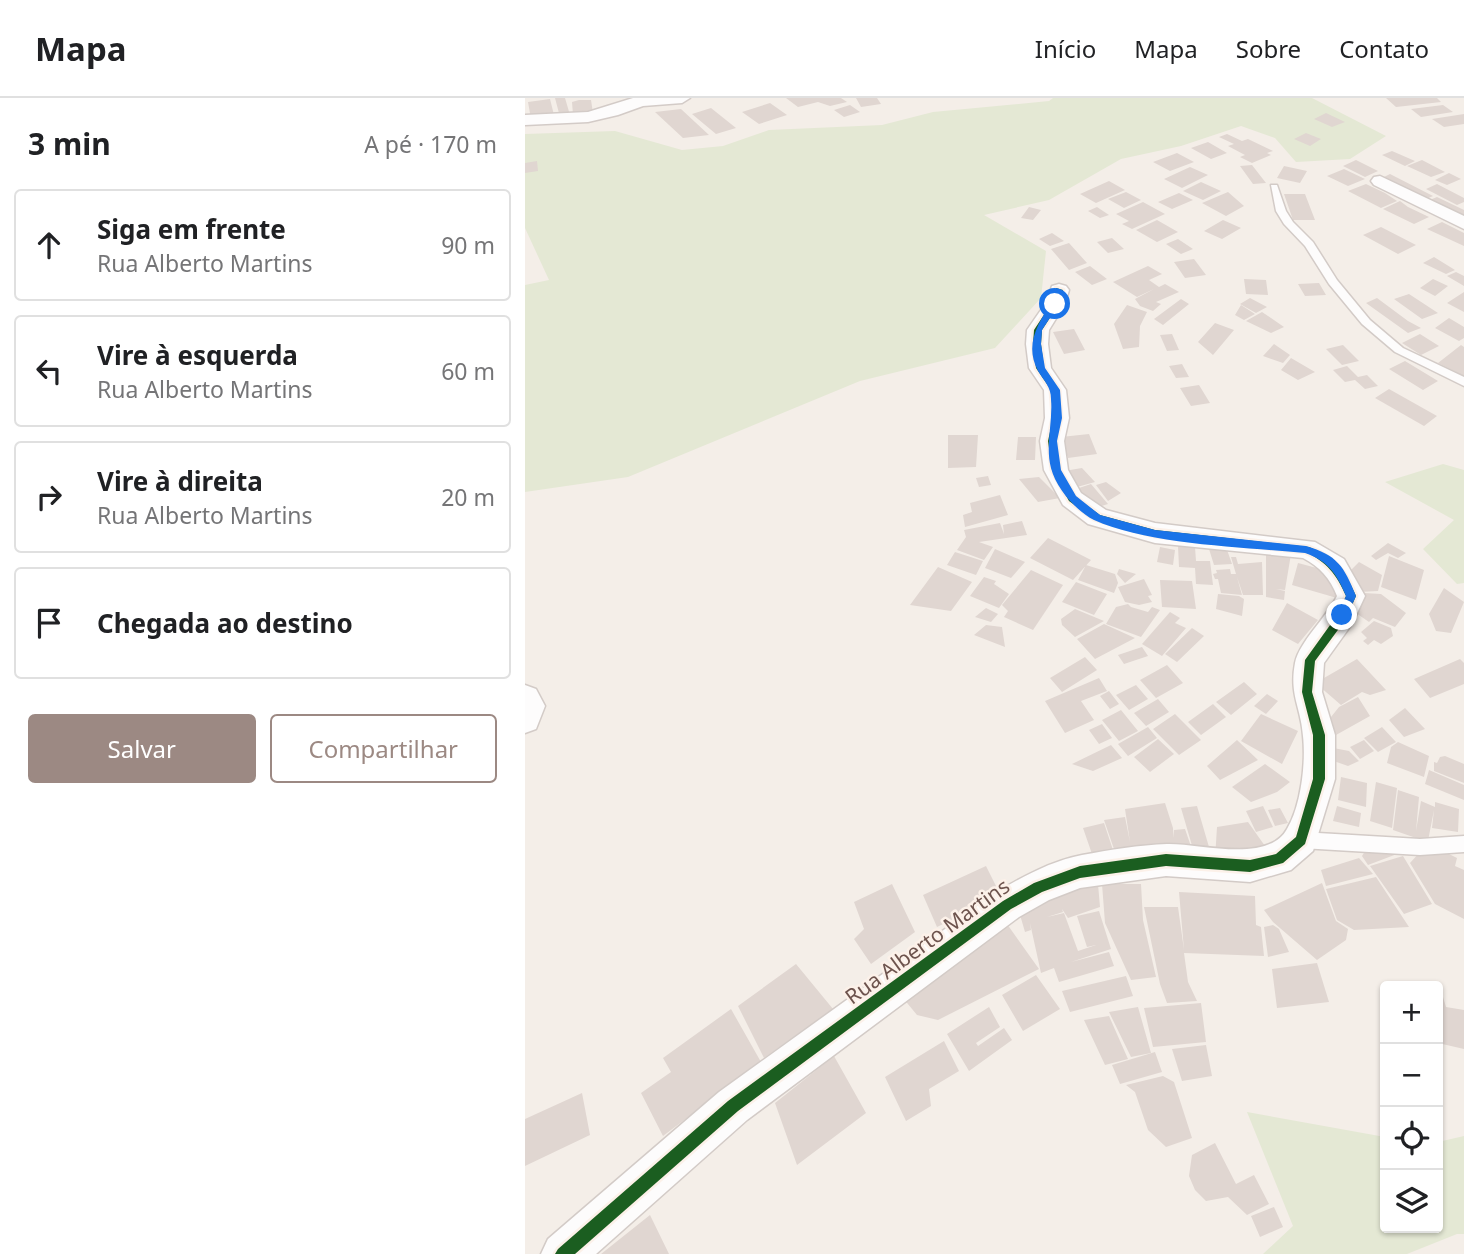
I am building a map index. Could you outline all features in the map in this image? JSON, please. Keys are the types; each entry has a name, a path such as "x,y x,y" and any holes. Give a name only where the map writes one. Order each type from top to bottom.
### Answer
{"street":[{"path":"525,120 588,117 612,112 639,100 682,98"},
{"path":"1380,181 1464,223"},
{"path":"1059,290 1055,304 1038,330 1037,344 1041,368 1055,390 1057,418 1052,441 1056,470 1072,499 1097,517 1155,533 1306,549 1325,556 1342,573 1351,596 1342,615 1310,660 1307,692 1319,735 1319,779 1301,840"},
{"path":"525,698 530,706 525,720"},
{"name":"Rua Alberto Martins","path":"563,1254 733,1106 1007,905 1038,887 1080,872 1165,860 1249,866 1279,859 1301,840"}],"lane":[{"path":"1274,187 1281,211 1289,224 1309,244 1333,282 1366,322 1399,350 1464,382"},
{"path":"1301,840 1420,848 1464,844"}],"green space":[{"path":"1053,98 1312,98 1386,136 1350,159 1296,162 1275,138 1241,126 1181,146 1121,159 1049,200 984,215 1046,251 1041,298 995,348 860,381 628,477 525,492 525,285 549,280 525,228 525,134 615,131 682,150 723,146 769,130 882,125 933,112 1049,101"},
{"path":"1443,464 1464,470 1464,583 1457,584 1423,549 1454,520 1385,482"},
{"path":"1247,1112 1380,1136 1380,1233 1443,1233 1443,1141 1464,1136 1464,1234 1457,1234 1407,1254 1263,1254 1293,1226"}],"building":[{"path":"555,98 565,98 570,115 560,117"},
{"path":"786,98 841,98 847,102 830,106 818,102 798,107"},
{"path":"856,98 877,98 881,104 861,107"},
{"path":"1386,98 1437,98 1441,102 1396,107"},
{"path":"550,99 554,115 531,119 528,102"},
{"path":"591,100 593,113 573,115 572,102"},
{"path":"770,103 787,115 759,124 742,112"},
{"path":"850,105 860,112 844,117 834,110"},
{"path":"1443,105 1453,112 1421,117 1411,109"},
{"path":"711,108 736,128 716,134 692,114"},
{"path":"681,109 709,135 683,138 655,112"},
{"path":"1326,113 1345,122 1332,127 1314,119"},
{"path":"1464,114 1464,124 1444,127 1432,119"},
{"path":"1306,133 1321,139 1310,146 1294,139"},
{"path":"1227,134 1242,141 1248,139 1273,151 1267,153 1271,155 1252,163 1240,157 1245,155 1228,146 1234,144 1219,137"},
{"path":"1208,142 1227,153 1211,159 1191,148"},
{"path":"1392,151 1415,161 1405,166 1382,155"},
{"path":"1177,153 1194,162 1170,171 1153,162"},
{"path":"1356,160 1378,171 1365,177 1343,166"},
{"path":"1422,160 1445,172 1431,177 1407,166"},
{"path":"537,161 538,171 525,173 525,163"},
{"path":"1252,165 1266,183 1253,184 1240,166"},
{"path":"1284,166 1307,171 1300,183 1277,178"},
{"path":"1190,167 1208,175 1182,188 1164,179"},
{"path":"1344,169 1365,179 1348,186 1327,176"},
{"path":"1449,173 1461,179 1447,185 1435,180"},
{"path":"1390,174 1433,196 1422,201 1380,179"},
{"path":"1109,181 1125,190 1096,203 1080,194"},
{"path":"1201,182 1221,191 1203,200 1183,191"},
{"path":"1366,184 1397,201 1381,208 1348,191"},
{"path":"1437,184 1464,198 1464,202 1457,205 1426,189"},
{"path":"1126,192 1141,200 1124,208 1108,199"},
{"path":"1228,192 1244,206 1226,216 1202,203"},
{"path":"1179,193 1193,200 1172,209 1158,202"},
{"path":"1284,194 1305,194 1315,220 1293,220"},
{"path":"1437,197 1464,210 1464,218 1425,202"},
{"path":"1400,201 1429,217 1414,224 1383,209"},
{"path":"1143,202 1165,214 1132,229 1122,224 1129,221 1116,214"},
{"path":"1029,207 1041,210 1033,220 1021,218"},
{"path":"1097,207 1109,215 1100,218 1088,211"},
{"path":"1157,220 1178,232 1157,242 1136,230"},
{"path":"1223,220 1241,228 1222,239 1204,231"},
{"path":"1442,222 1464,233 1464,246 1427,229"},
{"path":"1381,227 1416,245 1398,254 1363,235"},
{"path":"1052,233 1064,241 1050,246 1039,239"},
{"path":"1112,238 1124,249 1108,253 1097,242"},
{"path":"1178,239 1193,249 1181,254 1166,244"},
{"path":"1069,243 1087,263 1069,270 1051,249"},
{"path":"1434,257 1455,270 1446,274 1423,263"},
{"path":"1194,259 1206,275 1185,278 1174,262"},
{"path":"1090,266 1107,279 1092,285 1075,272"},
{"path":"1148,266 1162,274 1149,280 1159,287 1165,284 1179,292 1156,302 1161,304 1153,311 1140,306 1135,299 1154,289 1137,297 1113,282"},
{"path":"1456,272 1464,276 1464,286 1447,276"},
{"path":"1244,279 1266,280 1268,295 1246,294"},
{"path":"1433,279 1448,286 1435,296 1420,288"},
{"path":"1319,283 1326,295 1305,296 1298,284"},
{"path":"1464,292 1464,312 1447,303"},
{"path":"1409,294 1438,313 1422,319 1394,299"},
{"path":"1250,298 1267,307 1256,313 1240,304"},
{"path":"1377,298 1421,328 1408,333 1366,303"},
{"path":"1181,299 1189,304 1163,325 1154,319"},
{"path":"1127,305 1147,312 1140,326 1139,347 1123,349 1114,324"},
{"path":"1241,305 1255,314 1244,320 1235,315"},
{"path":"1262,312 1284,327 1271,333 1246,321"},
{"path":"1449,318 1464,327 1464,338 1459,341 1435,328"},
{"path":"1215,323 1234,330 1213,355 1198,342"},
{"path":"1074,329 1085,350 1064,354 1053,332"},
{"path":"1172,334 1179,350 1167,351 1160,335"},
{"path":"1420,334 1439,346 1421,355 1402,343"},
{"path":"1274,344 1290,355 1283,363 1263,356"},
{"path":"1343,345 1359,361 1342,365 1326,349"},
{"path":"1461,345 1464,347 1464,376 1438,363"},
{"path":"1291,358 1315,372 1298,380 1281,370"},
{"path":"1405,361 1438,381 1423,390 1389,369"},
{"path":"1182,364 1189,377 1176,378 1169,366"},
{"path":"1347,366 1358,377 1367,375 1378,386 1365,389 1355,380 1345,382 1333,370"},
{"path":"1199,385 1210,403 1191,406 1180,388"},
{"path":"1389,389 1437,416 1424,426 1375,398"},
{"path":"1089,434 1097,454 1068,458 1061,437"},
{"path":"948,435 978,435 976,467 948,468"},
{"path":"1018,437 1036,437 1035,460 1016,460"},
{"path":"1082,468 1095,482 1077,487 1064,471"},
{"path":"988,476 991,485 979,487 976,478"},
{"path":"1039,477 1060,498 1038,502 1019,479"},
{"path":"1106,482 1121,493 1108,501 1096,485"},
{"path":"1091,484 1108,504 1092,509 1076,489"},
{"path":"1000,495 1008,515 965,527 963,515 972,512 970,503"},
{"path":"1022,521 1027,535 979,542 993,547 984,560 957,550 966,537 964,530 1000,523 1004,534 1003,525"},
{"path":"1048,538 1091,560 1073,580 1030,558"},
{"path":"1388,543 1406,553 1398,558 1388,553 1376,560 1371,556"},
{"path":"1178,546 1195,547 1196,561 1210,561 1213,585 1196,584 1195,568 1179,567"},
{"path":"1160,547 1175,550 1173,565 1157,562"},
{"path":"1226,547 1232,564 1214,565 1209,549"},
{"path":"995,549 1025,562 1011,578 985,568"},
{"path":"1266,551 1291,554 1285,590 1276,589 1285,591 1284,600 1266,597"},
{"path":"955,552 983,561 976,575 947,565"},
{"path":"1389,556 1424,570 1416,600 1381,587"},
{"path":"1231,557 1236,557 1238,564 1262,562 1263,595 1243,595 1237,577 1242,595 1221,593 1218,579 1215,579 1213,574 1217,573 1216,570 1230,569 1231,574 1236,574"},
{"path":"1359,562 1382,575 1378,591 1359,592 1350,571"},
{"path":"1298,563 1328,571 1339,585 1337,598 1292,585"},
{"path":"1086,565 1115,574 1118,583 1114,593 1078,580"},
{"path":"938,567 972,582 951,611 910,605"},
{"path":"1119,569 1136,574 1125,583 1117,574"},
{"path":"1031,570 1063,585 1033,630 1004,617 1008,611 1002,605"},
{"path":"984,577 996,581 994,584 1009,594 999,608 970,596"},
{"path":"1144,579 1152,595 1148,596 1152,602 1139,605 1125,602 1118,587"},
{"path":"1160,580 1192,581 1196,609 1162,607"},
{"path":"1076,582 1107,594 1094,615 1062,602"},
{"path":"1444,588 1464,602 1451,633 1436,631 1429,614"},
{"path":"1364,593 1381,594 1406,613 1395,627 1373,618 1369,622 1356,613"},
{"path":"1218,594 1244,599 1242,616 1216,609"},
{"path":"1287,603 1318,620 1298,644 1272,630"},
{"path":"1128,604 1148,612 1152,607 1160,610 1141,637 1106,624 1116,607"},
{"path":"986,608 998,614 991,622 975,617"},
{"path":"1075,609 1104,621 1075,637 1062,625 1061,619"},
{"path":"1170,612 1180,618 1175,623 1186,628 1162,656 1142,644"},
{"path":"1374,621 1391,628 1393,636 1381,644 1374,640 1368,645 1363,641 1367,638 1361,632"},
{"path":"1104,624 1135,638 1095,659 1077,639"},
{"path":"986,625 1002,627 1005,647 974,635"},
{"path":"1192,628 1204,636 1177,662 1165,654"},
{"path":"1142,647 1148,656 1124,664 1118,655"},
{"path":"1085,657 1097,670 1062,692 1050,678"},
{"path":"1357,659 1386,690 1370,695 1362,692 1341,705 1319,686 1324,678"},
{"path":"1460,659 1464,663 1464,684 1430,698 1414,679"},
{"path":"1167,665 1183,683 1156,698 1140,680"},
{"path":"1099,678 1107,691 1081,701 1094,720 1065,733 1045,701"},
{"path":"1244,682 1257,694 1231,715 1216,702"},
{"path":"1136,685 1148,699 1129,710 1116,695"},
{"path":"1109,691 1119,704 1110,709 1100,696"},
{"path":"1267,694 1278,701 1266,714 1254,706"},
{"path":"1358,697 1370,716 1336,735 1327,722 1339,707"},
{"path":"1158,699 1169,712 1146,726 1134,713"},
{"path":"1213,704 1226,717 1201,735 1188,722"},
{"path":"1405,708 1425,729 1404,737 1389,720"},
{"path":"1121,710 1138,731 1119,741 1102,720"},
{"path":"1175,714 1201,740 1179,755 1153,729"},
{"path":"1261,714 1298,731 1282,764 1241,741"},
{"path":"1102,724 1112,738 1099,744 1089,730"},
{"path":"1148,727 1157,738 1128,756 1118,744"},
{"path":"1382,727 1396,742 1378,752 1364,738"},
{"path":"1158,739 1174,754 1150,772 1134,757"},
{"path":"1237,740 1258,760 1220,780 1207,766"},
{"path":"1364,740 1374,751 1360,759 1350,747"},
{"path":"1398,742 1429,756 1424,777 1387,763 1391,747"},
{"path":"1111,745 1122,758 1093,771 1072,764"},
{"path":"1328,747 1349,751 1359,761 1348,766 1328,759"},
{"path":"1445,756 1464,764 1464,783 1434,771 1434,762 1437,763 1440,757"},
{"path":"1265,764 1290,782 1277,792 1251,802 1232,787"},
{"path":"1429,770 1464,785 1464,800 1425,784"},
{"path":"1341,777 1367,783 1366,807 1338,800"},
{"path":"1376,782 1397,788 1392,828 1370,821"},
{"path":"1398,790 1419,797 1416,831 1421,801 1435,807 1435,802 1459,809 1458,832 1432,828 1434,810 1427,846 1416,838 1393,830"},
{"path":"1165,803 1173,828 1174,850 1115,852 1104,820 1125,817 1130,842 1125,809"},
{"path":"1197,806 1209,847 1193,849 1181,808"},
{"path":"1263,806 1273,827 1256,832 1246,811"},
{"path":"1337,806 1361,813 1359,827 1333,821"},
{"path":"1280,808 1288,823 1275,826 1268,810"},
{"path":"1248,822 1265,846 1236,857 1215,859 1217,827"},
{"path":"1104,823 1113,850 1092,854 1083,828"},
{"path":"1185,829 1194,855 1177,857 1173,844 1174,830"},
{"path":"1367,848 1397,854 1368,865 1362,856"},
{"path":"1437,848 1457,858 1455,866 1464,870 1464,919 1435,904 1410,863 1420,852"},
{"path":"1403,856 1432,904 1404,914 1370,866"},
{"path":"1359,858 1373,874 1326,886 1321,870"},
{"path":"986,866 1001,896 937,927 923,895"},
{"path":"1376,877 1409,927 1354,930 1337,920 1326,889"},
{"path":"1322,883 1336,921 1348,929 1346,940 1317,960 1273,922 1264,910"},
{"path":"892,884 915,932 871,964 854,939 864,929 854,902"},
{"path":"1098,884 1100,907 1068,918 1062,909 1063,912 1047,917 1064,913 1078,951 1096,945 1087,947 1077,916 1099,911 1111,949 1071,962 1109,952 1114,966 1059,982 1054,968 1041,973 1030,923 1031,930 1025,932 1018,908 1049,892"},
{"path":"1102,884 1141,884 1143,920 1156,977 1131,980 1105,923"},
{"path":"1179,892 1255,896 1256,925 1261,927 1264,956 1184,953 1188,982 1197,1001 1167,1003 1160,984 1144,907 1178,907 1184,950"},
{"path":"1007,924 1039,969 938,1020 917,1015 903,998"},
{"path":"1273,925 1279,929 1289,952 1268,957 1264,927"},
{"path":"1317,963 1329,1002 1277,1008 1272,969"},
{"path":"796,964 833,1009 764,1058 738,1006"},
{"path":"1036,975 1060,1009 1023,1031 1002,995"},
{"path":"1126,976 1133,996 1070,1012 1062,991"},
{"path":"1443,997 1446,1007 1464,1010 1464,1049 1443,1044"},
{"path":"1201,1003 1206,1042 1153,1047 1144,1008"},
{"path":"989,1007 1000,1027 976,1043 978,1046 1004,1028 1012,1040 969,1071 947,1034"},
{"path":"1138,1007 1151,1053 1131,1057 1109,1012"},
{"path":"731,1009 761,1062 663,1136 641,1093 671,1072 663,1058"},
{"path":"1109,1016 1128,1059 1105,1065 1084,1020"},
{"path":"944,1041 959,1071 929,1089 931,1106 906,1121 885,1077"},
{"path":"1206,1045 1212,1076 1182,1081 1172,1049"},
{"path":"1155,1052 1162,1072 1120,1084 1112,1065"},
{"path":"834,1056 866,1113 797,1165 775,1103"},
{"path":"1163,1076 1174,1082 1192,1138 1166,1147 1148,1130 1135,1092 1126,1085"},
{"path":"582,1093 590,1135 525,1166 525,1119"},
{"path":"1215,1143 1236,1184 1254,1175 1269,1204 1247,1215 1228,1197 1206,1201 1195,1190 1189,1176 1192,1155"},
{"path":"1274,1207 1283,1227 1260,1237 1251,1216"},
{"path":"650,1215 669,1254 601,1254"}],"cycle path":[{"path":"563,1254 733,1106 1007,905 1038,887 1080,872 1166,860 1250,866 1279,859 1301,840 1319,779 1319,735 1307,692 1310,660 1342,616 1351,596 1329,561 1306,549 1155,533 1097,517 1072,499 1056,470 1052,441 1057,418 1055,390 1040,368 1037,344 1038,330 1055,304 1059,290"}],"route":[{"path":"1055,304 1038,330 1037,344 1041,368 1055,390 1057,418 1052,441 1056,470 1072,499 1097,517 1155,533 1306,549 1325,556 1342,573 1351,596 1342,615"}]}
